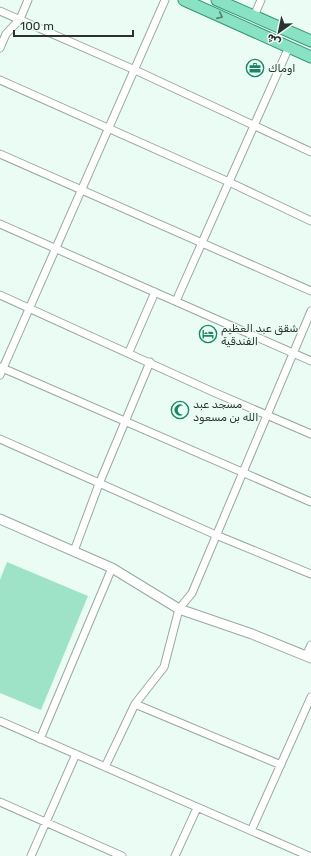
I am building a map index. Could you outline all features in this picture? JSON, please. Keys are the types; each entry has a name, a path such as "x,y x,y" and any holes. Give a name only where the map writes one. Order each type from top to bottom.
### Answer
{"main road":[{"path":"184,0 311,57"},
{"path":"217,0 311,41"}],"street":[{"path":"0,48 6,34 20,19 28,0"},
{"path":"165,0 110,129 1,370 125,421 311,502"},
{"path":"254,16 261,0"},
{"path":"0,11 134,70 311,152"},
{"path":"176,302 289,47"},
{"path":"0,80 229,182 311,221"},
{"path":"0,154 311,291"},
{"path":"0,224 311,361"},
{"path":"129,352 155,292"},
{"path":"0,296 311,434"},
{"path":"105,766 135,704 164,667 179,609 192,593 311,311"},
{"path":"74,551 99,484 150,362"},
{"path":"0,439 216,535 311,574"},
{"path":"0,519 112,568 179,609 252,634 308,657 311,645"},
{"path":"40,739 112,568"},
{"path":"251,831 311,697"},
{"path":"135,704 281,765"},
{"path":"0,721 309,856"},
{"path":"31,856 76,754"},
{"path":"0,802 46,821 122,856"},
{"path":"175,856 197,808"}],"green space":[{"path":"7,562 88,596 41,710 0,693 0,580"}],"place":[{"name":"اوماك","path":"255,68"},
{"name":"شقق عبد العظيم الفندقية","path":"208,334"},
{"name":"مسجد عبد الله بن مسعود","path":"180,410"}]}
